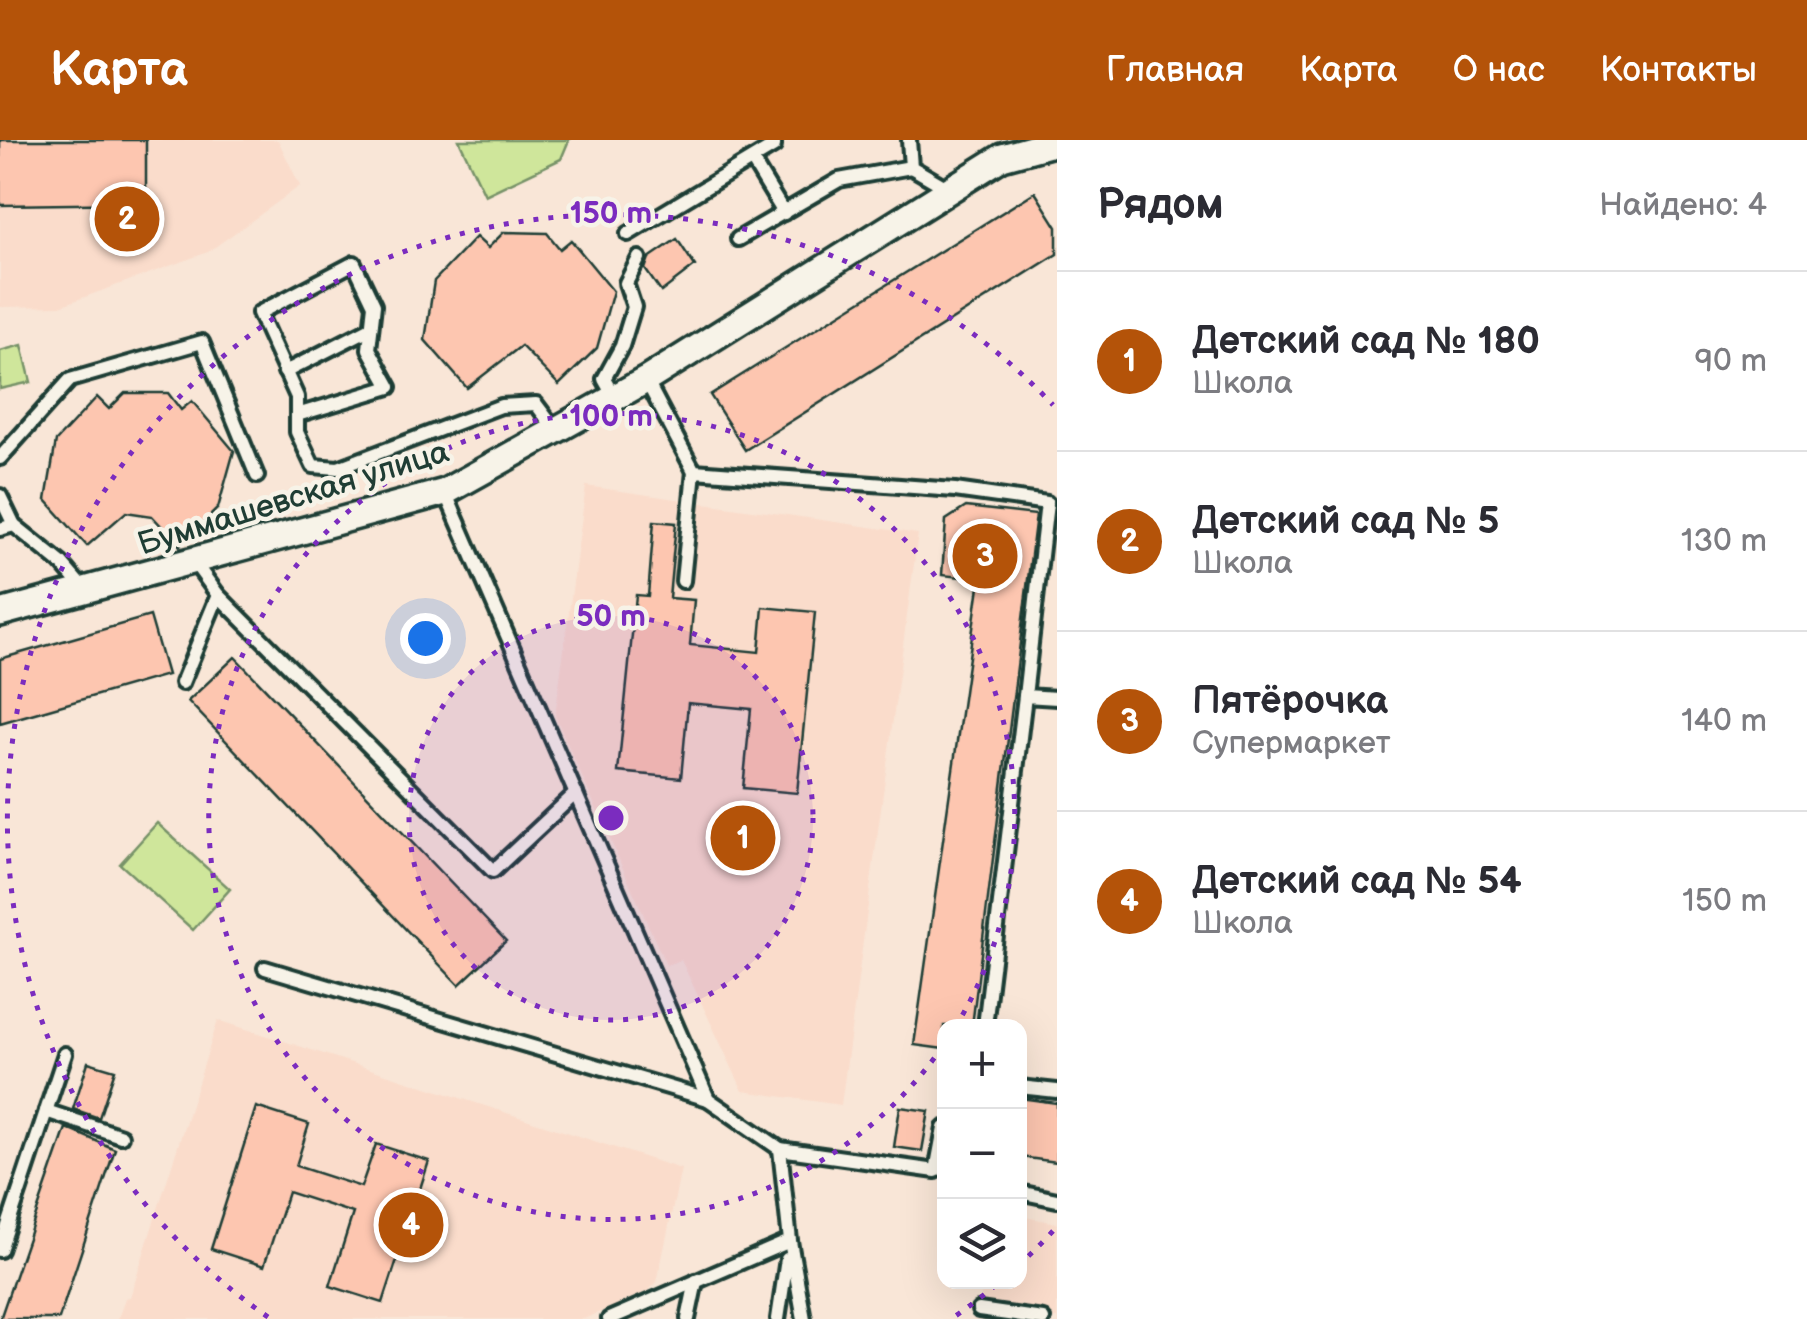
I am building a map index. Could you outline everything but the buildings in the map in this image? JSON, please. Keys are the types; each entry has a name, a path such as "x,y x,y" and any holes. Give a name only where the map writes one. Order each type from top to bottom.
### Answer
{"street":[{"name":"Буммашевская улица","path":"0,613 445,492 646,380 1002,157 1057,142"}],"lane":[{"path":"628,234 774,146 774,140"},
{"path":"909,140 910,167"},
{"path":"752,160 784,214"},
{"path":"738,240 839,180 910,167 948,188"},
{"path":"614,398 604,379 622,346 634,307 626,282 639,258"},
{"path":"297,416 390,387 368,349 374,305 354,263 259,313 297,397 297,416 297,432 313,466 338,468 501,406 536,404 557,432"},
{"path":"284,372 371,328"},
{"path":"0,458 70,380 202,342 257,476"},
{"path":"646,380 694,471 683,581"},
{"path":"694,471 955,490 1048,502 986,1019"},
{"path":"445,492 708,1099"},
{"path":"0,496 7,527 61,563 85,590"},
{"path":"194,562 218,596 494,871 576,792"},
{"path":"182,684 218,596"},
{"path":"1025,696 1057,698"},
{"path":"265,968 708,1099 780,1150 937,1172"},
{"path":"0,1250 65,1054"},
{"path":"1027,1088 1057,1092"},
{"path":"46,1111 121,1136"},
{"path":"780,1150 790,1242 804,1319"},
{"path":"1027,1194 1057,1200"},
{"path":"609,1319 790,1242"},
{"path":"778,1319 790,1242"},
{"path":"688,1319 696,1282"},
{"path":"979,1310 1043,1319"}],"shaded area":[{"path":"0,140 278,140 300,186 208,252 60,306 0,307"},
{"path":"586,486 918,534 841,1105 743,1091 681,960 666,965 555,716"},
{"path":"218,1020 681,1169 657,1282 648,1291 584,1319 118,1319 125,1298 130,1297"},
{"path":"1027,1217 1057,1223 1057,1319 978,1319 982,1289 1027,1289"}],"green space":[{"path":"459,140 569,140 561,159 485,195"},
{"path":"22,345 31,382 0,389 0,351"},
{"path":"157,823 230,889 193,930 120,864"}],"place":[{"name":"Детский сад № 5","path":"127,219"},
{"name":"Пятёрочка","path":"985,556"},
{"name":"Детский сад № 180","path":"743,838"},
{"name":"Детский сад № 54","path":"411,1225"}]}
